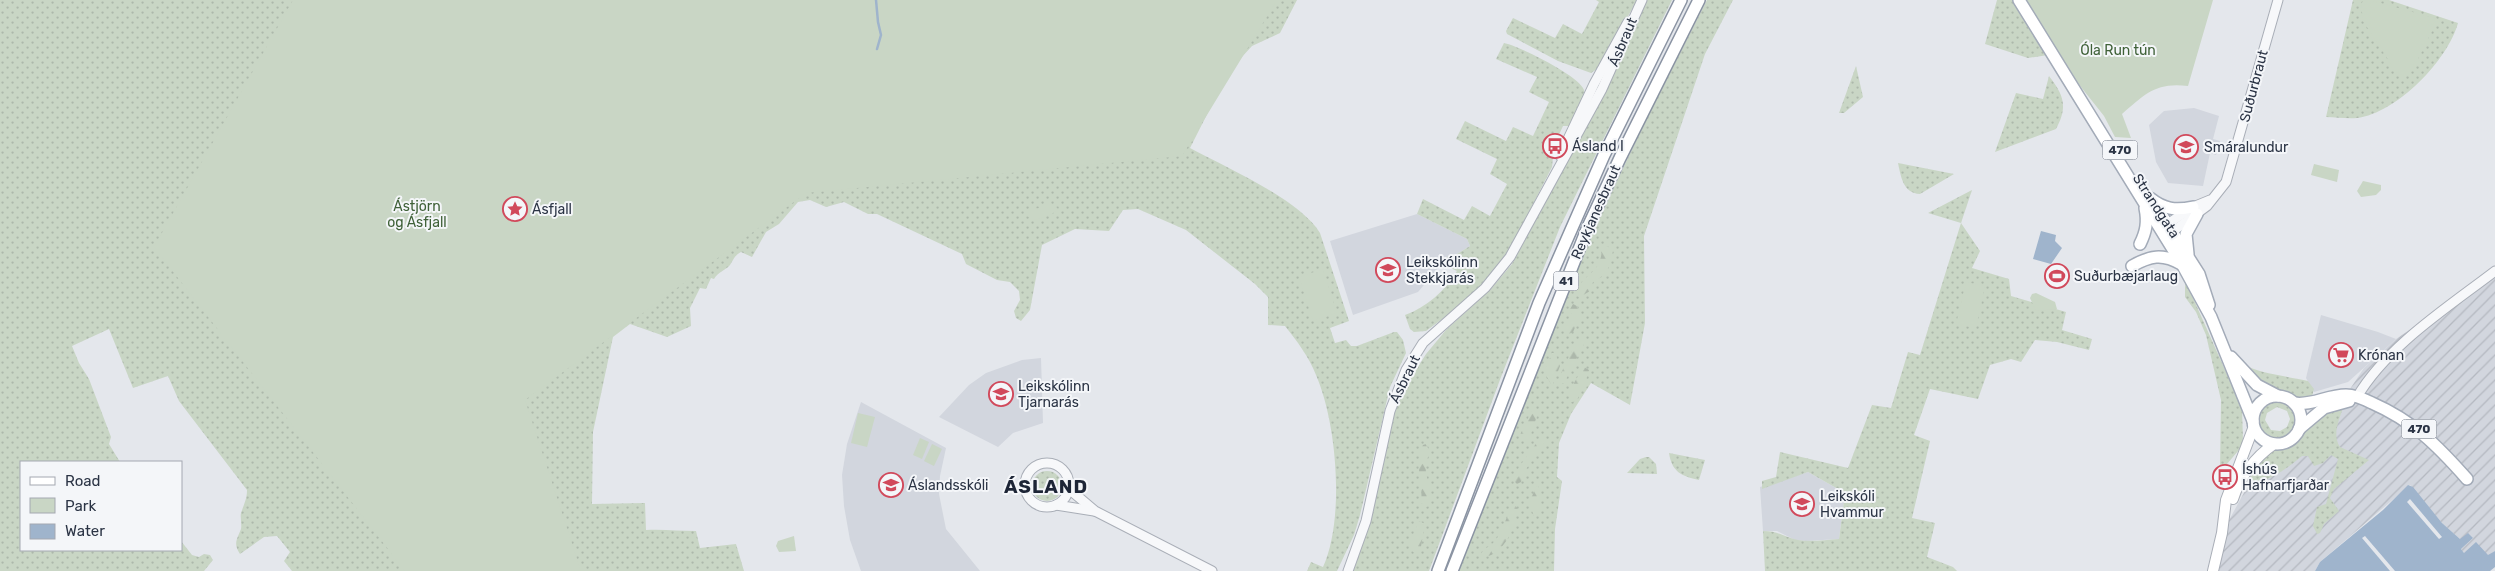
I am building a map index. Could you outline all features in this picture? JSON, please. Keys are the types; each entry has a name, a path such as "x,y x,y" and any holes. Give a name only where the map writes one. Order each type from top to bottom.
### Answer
{"main road":[{"name":"Reykjanesbraut","path":"1438,571 1539,303 1604,156 1681,0"},
{"name":"Reykjanesbraut","path":"1452,571 1587,229 1620,158 1699,0"},
{"name":"Strandgata","path":"2019,0 2068,78 2093,110 2166,230 2204,287 2211,317 2248,406 2253,424"},
{"path":"2132,266 2146,258 2156,256 2186,261 2186,234 2195,211 2164,208 2146,198"},
{"path":"2140,244 2144,236 2147,220 2146,198"},
{"name":"Strandgata","path":"2220,341 2245,375 2264,390 2278,396"},
{"name":"470","path":"2278,396 2304,405 2342,395 2357,397 2380,406 2424,432 2467,479"},
{"path":"2212,571 2222,533 2226,500 2253,424 2257,406 2263,401 2278,396"},
{"path":"2218,571 2235,491 2256,458 2274,444 2286,442 2324,408 2357,397"},
{"path":"2294,403 2300,415 2299,429"},
{"name":"470","path":"2253,424 2261,438 2274,444"}],"street":[{"name":"Ásbraut","path":"1347,569 1362,537 1390,411 1406,370 1428,338 1498,274 1521,238 1552,177 1594,84 1642,0"},
{"name":"Suðurbraut","path":"2166,230 2215,198 2226,182 2278,0"},
{"path":"2357,397 2370,376 2395,351 2495,271"},
{"path":"1056,505 1069,489 1067,475 1057,465 1044,463 1032,469 1026,481 1029,498 1042,506 1056,505 1095,511"},
{"path":"1069,489 1095,511 1212,571"}],"shaded area":[{"name":"Smáralundur","path":"2194,108 2219,116 2213,139 2220,141 2216,155 2210,153 2203,186 2168,183 2156,162 2149,125 2164,111"},
{"name":"Leikskólinn Stekkjarás","path":"1417,214 1467,239 1470,246 1452,257 1448,256 1418,292 1353,315 1330,241"},
{"path":"2495,267 2495,551 2488,556 2464,553 2461,549 2473,538 2460,539 2442,523 2410,485 2320,562 2315,571 2216,571 2228,522 2246,489 2263,471 2336,410 2364,368 2396,339 2460,296"},
{"path":"2321,315 2396,339 2348,382 2314,392 2306,378"},
{"name":"Leikskólinn Tjarnarás","path":"1041,358 1043,423 1013,433 998,447 939,417 969,385 986,373 1022,360"},
{"name":"Áslandsskóli","path":"861,402 946,448 940,476 939,494 946,529 980,571 861,571 850,540 844,506 842,475 847,444"},
{"name":"Leikskóli Hvammur","path":"1808,472 1845,493 1839,539 1795,540 1777,531 1763,531 1760,487"}],"green space":[{"name":"Ástjörn og Ásfjall","path":"0,0 1297,0 1280,33 1252,46 1229,71 1190,148 1279,196 1310,220 1320,233 1349,321 1330,328 1335,343 1346,340 1351,346 1357,346 1397,332 1403,340 1406,353 1390,387 1354,535 1337,571 1307,571 1311,562 1323,567 1330,547 1336,498 1336,471 1329,418 1316,375 1302,349 1285,326 1268,325 1268,297 1255,284 1186,230 1138,209 1123,210 1109,231 1075,229 1042,245 1030,310 1021,321 1016,318 1014,311 1020,300 1019,291 1010,282 997,280 966,264 962,254 877,214 868,214 844,202 826,207 810,200 798,202 779,224 766,232 752,257 741,252 735,256 728,267 714,279 711,278 706,289 700,288 690,308 691,326 667,337 630,324 613,337 593,432 592,504 645,503 646,530 696,531 700,548 736,544 744,571 292,571 284,561 290,552 277,536 264,537 240,554 236,541 241,529 241,513 247,490 179,401 168,376 133,388 109,329 72,346 79,363 89,379 111,437 109,444 119,461 20,461 20,551 182,551 182,542 192,555 199,557 204,554 210,555 213,560 204,571 0,571"},
{"name":"Ástjörn og Ásfjall","path":"293,0 1277,0 1182,156 806,193 525,400 581,571 405,571 154,247"},
{"path":"1596,0 1637,0 1600,67 1591,73 1558,61 1507,34 1506,31 1513,18 1555,38 1563,24 1582,34 1599,2"},
{"path":"1647,0 1672,0 1560,227 1501,377 1429,571 1351,571 1399,397 1426,354 1446,330 1491,289 1512,264 1587,125"},
{"path":"1707,0 1733,0 1705,54 1644,236 1645,323 1630,405 1591,383 1571,414 1559,443 1557,477 1562,481 1555,529 1554,571 1457,571 1593,231 1649,114"},
{"path":"1997,0 2014,0 2048,55 2028,58 1985,44"},
{"name":"Óla Run tún","path":"2025,0 2213,0 2188,86 2177,85 2159,88 2145,95 2122,114 2131,138 2115,137 2104,116 2077,82"},
{"path":"2353,0 2389,0 2458,23 2444,53 2404,96 2372,114 2357,118 2326,117"},
{"path":"2363,1 2373,1 2438,19 2416,63 2400,78 2363,21 2361,4"},
{"path":"1504,43 1535,55 1572,77 1584,90 1584,99 1569,126 1563,126 1550,154 1553,157 1552,167 1511,247 1490,278 1464,303 1426,331 1414,332 1410,329 1405,315 1421,308 1441,292 1457,271 1440,263 1448,256 1452,257 1470,246 1467,239 1417,214 1423,199 1464,220 1472,206 1490,216 1507,184 1490,174 1497,159 1456,139 1465,121 1506,141 1513,127 1533,136 1549,102 1529,92 1537,77 1496,59"},
{"path":"1856,66 1863,97 1844,113 1839,113"},
{"path":"2049,76 2058,89 2063,101 2062,114 2056,129 1995,152 2016,93 2043,99"},
{"path":"1898,163 1954,174 1920,194 1914,193 1906,187 1900,174"},
{"path":"2314,164 2339,170 2337,182 2311,175"},
{"path":"2363,181 2381,185 2381,190 2376,195 2361,197 2357,191"},
{"path":"1972,190 1961,223 1928,213"},
{"path":"1053,204 1058,209 1052,214 1036,220 1027,216 1029,208 1035,209"},
{"path":"1961,223 1980,251 1972,268 2009,279 2011,296 2066,312 2062,330 2092,339 2089,350 2057,342 2035,340 2021,362 2011,359 1990,365 1978,399 1930,389 1914,435 1930,441 1912,518 1935,523 1927,557 1953,567 1957,571 1765,571 1763,531 1803,541 1839,539 1845,493 1808,472 1762,489 1762,481 1776,477 1780,452 1848,468 1872,405 1891,408 1908,352 1920,355"},
{"path":"1607,246 1613,250 1611,262 1605,275 1593,282 1590,291 1580,297 1577,296 1575,293 1579,286 1596,268 1601,257 1602,248"},
{"path":"1323,269 1337,313 1313,321 1299,277"},
{"path":"2185,280 2242,408 2243,441 2239,450 2220,472 2221,400 2206,335 2196,312 2185,297"},
{"path":"1966,282 1985,286 1976,328 1956,324"},
{"path":"2036,293 2055,302 2057,309 2036,311 2030,298 2032,294"},
{"path":"1573,304 1577,306 1581,315 1573,332 1569,334 1565,328 1572,314 1569,311"},
{"path":"1579,340 1584,340 1584,344 1564,383 1559,385 1563,369"},
{"path":"1552,353 1555,353 1560,366 1553,384 1551,384 1544,372"},
{"path":"2244,364 2256,370 2308,381 2314,389 2312,396 2301,398 2274,392 2265,387"},
{"path":"1584,367 1589,370 1587,378 1577,401 1571,402 1570,393"},
{"path":"2275,399 2289,402 2296,409 2297,418 2294,428 2287,435 2279,439 2270,438 2261,429 2259,424 2258,415 2270,401","holes":["2277,407 2287,411 2290,419 2287,427 2280,431 2271,430 2265,420 2267,413"]},
{"path":"1533,408 1537,412 1537,416 1528,442 1525,443 1520,435"},
{"path":"2343,408 2336,433 2340,447 2369,460 2334,489 2330,498 2339,511 2324,524 2320,533 2317,534 2313,526 2317,507 2326,504 2338,459 2331,455 2323,463 2314,466 2308,456 2302,456 2281,472 2264,481 2257,483 2250,478 2256,468 2255,466 2275,448 2282,448 2296,442 2320,415"},
{"path":"858,413 875,417 867,447 851,443"},
{"path":"1543,434 1546,437 1545,442 1526,469 1521,482 1517,484 1514,481 1519,467"},
{"path":"920,438 929,442 922,459 913,455"},
{"path":"932,444 942,449 934,466 924,461"},
{"path":"1426,444 1428,452 1426,472 1431,492 1430,502 1427,507 1421,503 1419,467 1420,452 1423,445"},
{"path":"1669,453 1705,460 1699,480 1678,472 1672,465"},
{"path":"1649,457 1656,464 1657,474 1627,473 1640,459"},
{"path":"1047,471 1053,472 1061,480 1061,492 1053,500 1047,501 1041,500 1033,492 1032,486 1033,480 1041,472"},
{"path":"1537,485 1540,489 1540,509 1534,516 1529,503"},
{"path":"1514,504 1517,508 1515,523 1508,538 1498,551 1484,557 1481,554 1483,550 1497,539"},
{"path":"1419,521 1425,524 1420,552 1416,554 1411,550 1410,541"},
{"path":"794,536 796,551 779,552 776,546 778,541"}],"water":[{"path":"2041,231 2056,235 2055,241 2062,248 2051,264 2033,259"},
{"path":"2408,485 2413,487 2442,523 2460,539 2468,533 2473,538 2461,549 2464,553 2476,542 2488,555 2495,551 2495,567 2490,571 2315,571 2320,562 2383,510"}],"pier":[{"path":"2410,499 2442,537 2439,539 2407,502"},
{"path":"2365,536 2395,571 2390,571 2362,538"}],"waterway":[{"path":"876,0 881,35 877,49"}],"place":[{"name":"Ásland I","path":"1555,146"},
{"name":"Smáralundur","path":"2186,147"},
{"name":"Ásfjall","path":"515,209"},
{"name":"Leikskólinn Stekkjarás","path":"1388,270"},
{"name":"Suðurbæjarlaug","path":"2057,276"},
{"name":"Krónan","path":"2341,355"},
{"name":"Leikskólinn Tjarnarás","path":"1001,394"},
{"name":"Íshús Hafnarfjarðar","path":"2225,477"},
{"name":"Áslandsskóli","path":"891,485"},
{"name":"Leikskóli Hvammur","path":"1802,504"}],"district":[{"name":"ÁSLAND","path":"1046,486"}]}
